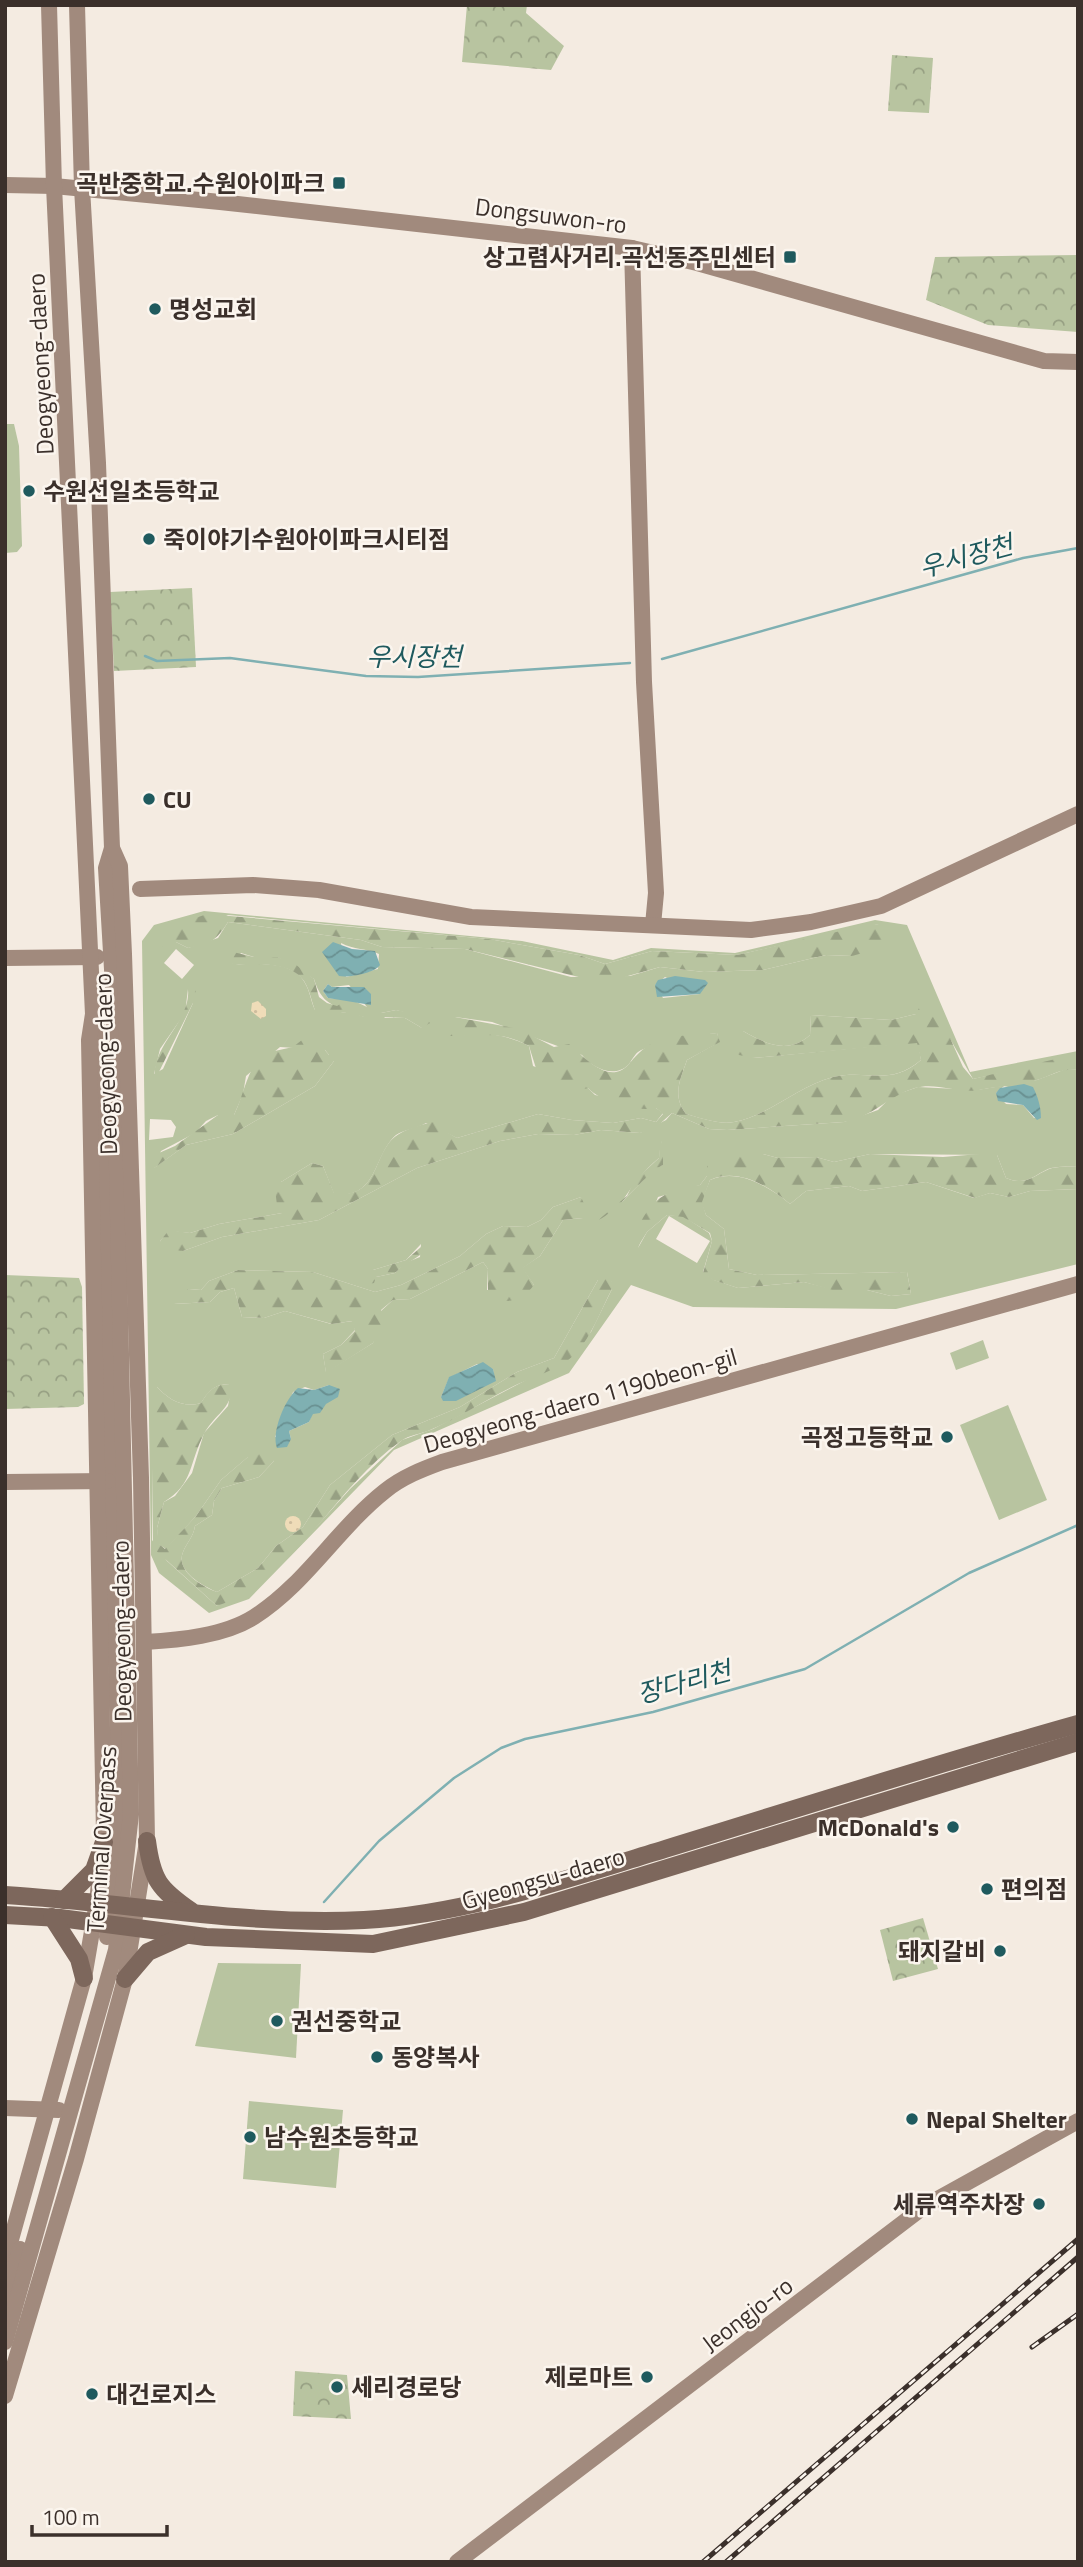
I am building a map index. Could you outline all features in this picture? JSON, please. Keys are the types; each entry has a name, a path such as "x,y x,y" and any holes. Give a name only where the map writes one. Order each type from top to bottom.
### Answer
{"main road":[{"name":"Deogyeong-daero","path":"5,2261 84,1978 95,1922 104,1842 89,1040 93,1014 54,186 49,5"},
{"name":"Deogyeong-daero","path":"77,5 82,188 98,463 112,848 106,868 112,956 112,1199"},
{"name":"Dongsuwon-ro","path":"5,185 82,188 438,224 632,247 1044,361 1078,362"},
{"path":"632,247 644,682 656,893 653,925"},
{"path":"122,910 140,889 253,885 319,890 471,917 751,930 811,922 881,906 1078,814"},
{"name":"Deogyeong-daero","path":"5,2396 125,1979 147,1841 141,1478 122,910 120,866 112,848"},
{"path":"120,866 140,889"},
{"path":"5,958 112,956"},
{"name":"Deogyeong-daero","path":"93,1014 101,1041 112,1199"},
{"name":"Terminal Overpass","path":"5,2300 106,1948 117,1815 118,1747 112,1199"},
{"name":"Terminal Overpass","path":"5,2342 116,1950 125,1889 131,1814 131,1747 112,1199"},
{"name":"Deogyeong-daero 1190beon-gil","path":"145,1642 191,1639 252,1619 290,1590 386,1490 416,1472 442,1462 1078,1284"},
{"path":"5,1482 97,1482 141,1478"},
{"name":"Gyeongsu-daero","path":"5,1895 303,1921 366,1919 430,1912 517,1894 961,1756 1078,1724"},
{"name":"Gyeongsu-daero","path":"5,1915 52,1917 188,1934 373,1944 524,1912 1078,1742"},
{"path":"147,1841 150,1867 160,1888 194,1913"},
{"path":"64,1900 94,1870 104,1842"},
{"path":"52,1917 79,1959 84,1978"},
{"path":"125,1979 148,1952 188,1934"},
{"path":"5,2108 88,2112"},
{"name":"Jeongjo-ro","path":"457,2562 925,2206 1078,2121"}],"green space":[{"path":"467,5 527,5 526,13 564,46 551,70 462,62"},
{"path":"892,55 933,58 929,113 888,111"},
{"path":"1078,255 1078,332 988,325 926,300 935,257"},
{"path":"5,424 14,424 19,446 22,546 17,552 5,553"},
{"path":"192,588 196,667 114,671 110,592"},
{"path":"204,911 522,941 613,960 651,948 735,953 875,920 907,925 970,1072 1078,1051 1078,1056 973,1079 949,1037 916,1014 891,1020 811,1015 810,1035 793,1045 769,1043 743,1031 753,1058 918,1042 921,1060 899,1073 846,1075 820,1081 760,1113 723,1123 686,1114 678,1094 687,1060 719,1042 717,1033 644,1049 622,1069 610,1071 591,1064 582,1055 492,1022 455,1017 460,1036 487,1034 521,1042 529,1046 533,1066 588,1088 595,1095 656,1108 663,1113 656,1122 641,1118 613,1123 538,1114 457,1138 426,1123 396,1135 367,1183 359,1190 348,1194 334,1194 323,1166 312,1163 281,1182 282,1213 219,1224 190,1233 169,1231 160,1241 183,1251 222,1237 319,1220 417,1168 500,1141 538,1134 574,1135 601,1130 640,1133 666,1120 672,1113 709,1129 727,1130 844,1122 878,1110 892,1096 918,1087 977,1090 1037,1080 1066,1069 1078,1070 1077,1166 1051,1168 1028,1180 1019,1181 1006,1178 997,1155 870,1154 834,1162 816,1157 778,1158 763,1154 707,1176 700,1185 658,1197 638,1248 647,1232 667,1215 683,1216 709,1233 712,1241 703,1272 714,1280 738,1288 804,1282 832,1289 867,1290 891,1296 911,1294 907,1272 757,1275 729,1269 724,1229 706,1215 701,1202 710,1180 731,1176 762,1185 790,1204 806,1191 849,1186 862,1191 926,1182 974,1198 990,1193 1009,1197 1030,1191 1078,1189 1078,1264 896,1309 693,1307 631,1285 569,1373 394,1450 249,1599 209,1613 159,1573 151,1555 142,941 154,925","holes":["228,915 489,939 579,955 605,964 652,951 737,955 879,924 852,956 826,955 763,970 704,972 660,967 630,976 571,977 465,949 382,947 361,940 228,922 218,938 188,948 176,942","341,943 379,954 378,969 346,977","176,949 194,965 182,979 164,963","241,953 254,957 278,957 314,979 327,1001 365,1017 353,1013 315,1010 307,986 299,975 292,970 272,965 232,964","665,977 700,994 663,998 655,985","328,984 332,987 349,985 367,1007 352,1000 328,998 323,991","188,989 193,1003 163,1069 154,1074 160,1049 185,1013","396,1010 411,1014 422,1028 405,1018 385,1018 381,1013","280,1047 325,1050 334,1061 315,1086 233,1134 186,1145 154,1168 161,1151 195,1133 206,1121 218,1115 234,1115 243,1094 246,1076","1004,1086 1035,1093 1041,1118 1034,1118 1023,1105 1006,1104 996,1093","150,1119 171,1120 176,1127 173,1137 149,1140","661,1141 663,1165 656,1167 622,1202 659,1158","581,1197 583,1218 563,1220 540,1256 522,1268 534,1285 487,1290 488,1269 483,1262 410,1299 393,1300 381,1311 373,1343 326,1372 323,1354 341,1345 355,1330 353,1321 331,1324 285,1311 264,1318 242,1317 234,1288 220,1292 210,1302 174,1304 189,1289 201,1290 209,1281 238,1270 313,1272 375,1292 401,1285 460,1256 486,1234 503,1226 527,1227 541,1220 553,1207","669,1216 710,1241 697,1263 656,1239","421,1244 420,1257 405,1263 395,1273 376,1277 373,1270 406,1260","598,1280 612,1282 612,1289 591,1332 530,1378 433,1429 402,1440 350,1489 300,1545 217,1606 167,1561 152,1540 152,1387 157,1387 177,1402 194,1404 201,1403 214,1388 232,1384 228,1406 204,1433 192,1473 175,1496 164,1502 157,1528 158,1544 166,1549 196,1516 221,1480 248,1457 274,1461 259,1477 222,1488 214,1501 212,1515 195,1526 183,1552 183,1565 192,1577 217,1592 258,1568 276,1546 303,1527 330,1485 392,1435 460,1407 517,1372 554,1358","477,1364 493,1369 494,1376 463,1397 441,1397 449,1378","329,1385 325,1404 312,1414 309,1422 289,1431 291,1439 275,1437 293,1392 305,1387 314,1390"]},
{"path":"207,914 489,939 579,955 605,964 652,951 737,955 862,926 879,924 893,929 891,938 884,947 852,956 826,955 763,970 704,972 660,967 603,983 465,949 382,947 361,940 228,922 216,938 196,947 188,948 176,942 163,947 153,939 161,930"},
{"path":"233,952 254,957 278,957 295,964 314,979 319,997 337,1006 345,1001 368,1010 365,1017 342,1012 318,1017 306,985 298,974 271,965 232,964"},
{"path":"193,978 196,992 193,1003 155,1080 159,1055 180,1020 188,996 187,983"},
{"path":"923,1000 933,1000 963,1067 973,1079 1072,1055 1078,1056 1078,1070 1062,1071 1023,1084 971,1091 931,1086 915,1088 864,1116 844,1122 727,1130 709,1129 672,1113 654,1129 640,1133 601,1130 574,1135 538,1134 500,1141 417,1168 319,1220 222,1237 183,1251 165,1249 160,1241 169,1230 190,1233 219,1224 282,1213 277,1205 274,1181 281,1182 312,1163 323,1166 334,1193 349,1193 360,1189 368,1182 390,1141 403,1132 430,1122 441,1120 448,1133 457,1138 538,1114 613,1123 641,1118 656,1122 663,1114 656,1108 639,1109 611,1102 588,1088 569,1090 539,1078 529,1046 507,1037 448,1036 445,1024 455,1017 519,1029 554,1047 569,1044 597,1067 613,1072 621,1071 645,1048 661,1040 684,1035 717,1033 720,1042 687,1060 678,1094 686,1114 729,1123 760,1113 820,1081 845,1075 899,1073 921,1060 917,1043 753,1058 739,1055 731,1046 733,1035 743,1031 769,1043 793,1045 810,1035 811,1015 891,1020 916,1014"},
{"path":"396,1010 423,1015 430,1023 422,1028 405,1018 380,1017 381,1013"},
{"path":"307,1036 315,1038 329,1055 334,1054 334,1061 315,1086 233,1134 186,1145 153,1169 152,1156 175,1146 218,1115 234,1115 248,1077 261,1054 293,1047"},
{"path":"660,1139 663,1146 663,1165 614,1209 597,1221 627,1196 634,1181 659,1158"},
{"path":"720,1152 763,1154 778,1158 816,1157 834,1162 870,1154 943,1157 992,1153 997,1155 1006,1178 1019,1181 1028,1180 1052,1168 1078,1166 1078,1189 1030,1191 1009,1197 990,1193 975,1198 926,1182 862,1191 849,1186 806,1191 790,1204 762,1185 742,1177 710,1180 702,1202 706,1215 724,1229 729,1269 757,1275 907,1272 911,1294 891,1296 867,1290 832,1290 804,1282 738,1288 713,1280 703,1273 712,1241 710,1233 683,1217 667,1215 647,1232 634,1253 627,1255 651,1206 670,1192 700,1185 707,1176 707,1159"},
{"path":"581,1197 587,1210 583,1218 563,1220 540,1256 523,1268 534,1285 524,1295 508,1301 488,1299 488,1269 483,1262 410,1299 393,1300 381,1310 384,1323 373,1343 326,1373 323,1354 341,1345 355,1331 352,1321 332,1324 285,1311 264,1318 242,1317 234,1288 220,1292 210,1302 173,1304 177,1294 189,1289 201,1290 209,1281 238,1270 313,1272 375,1292 401,1285 460,1256 486,1234 503,1226 527,1227 541,1220 553,1207"},
{"path":"429,1240 433,1243 429,1248 395,1273 376,1277 374,1283 369,1284 373,1270 406,1260"},
{"path":"5,1275 79,1278 82,1287 84,1404 78,1407 5,1409"},
{"path":"607,1276 612,1282 612,1289 591,1331 575,1354 552,1369 510,1388 450,1421 401,1441 377,1460 292,1554 270,1575 245,1593 217,1606 153,1548 151,1387 157,1387 177,1402 194,1404 201,1403 214,1388 233,1384 226,1406 208,1427 199,1444 186,1480 174,1495 164,1502 157,1528 159,1544 165,1549 196,1516 221,1480 256,1450 265,1452 274,1461 259,1477 222,1488 214,1501 212,1515 195,1526 183,1552 183,1566 187,1572 198,1582 217,1592 258,1568 276,1546 303,1527 330,1485 392,1435 460,1407 517,1372 554,1358 598,1280"},
{"path":"983,1340 989,1358 956,1370 950,1353"},
{"path":"1008,1405 1047,1500 999,1520 960,1425"},
{"path":"923,1918 938,1969 893,1981 880,1930"},
{"path":"218,1963 301,1964 296,2058 195,2046"},
{"path":"249,2101 343,2110 336,2188 243,2179"},
{"path":"295,2371 347,2375 351,2419 293,2416"}],"sand":[{"path":"258,1001 266,1009 266,1016 261,1019 251,1011 252,1003"},
{"path":"290,1516 296,1516 301,1524 299,1530 290,1532 285,1527 285,1521"}],"water":[{"path":"333,942 352,949 375,951 380,965 361,974 339,976 322,952"},
{"path":"675,976 705,980 708,983 700,994 657,997 655,985 658,980"},
{"path":"328,984 332,987 364,987 371,994 371,1005 328,998 323,991"},
{"path":"1024,1084 1033,1087 1038,1098 1041,1118 1037,1120 1023,1105 998,1101 996,1093 1000,1088"},
{"path":"483,1362 493,1369 496,1381 456,1401 443,1401 441,1397 449,1377"},
{"path":"329,1385 340,1389 338,1397 326,1404 320,1413 313,1414 309,1422 289,1431 291,1439 287,1447 277,1448 278,1425 293,1393 298,1388 314,1390"}],"waterway":[{"name":"우시장천","path":"662,659 1023,558 1078,548"},
{"name":"우시장천","path":"145,656 157,661 230,658 366,676 418,677 630,663"},
{"name":"장다리천","path":"324,1902 379,1841 454,1778 501,1748 525,1739 653,1712 805,1669 969,1573 1078,1525"}],"railway":[{"path":"703,2562 1078,2239"},
{"path":"726,2562 1078,2257"},
{"path":"1032,2347 1078,2314"}],"place":[{"name":"곡반중학교.수원아이파크","path":"339,183"},
{"name":"상고렴사거리.곡선동주민센터","path":"790,257"},
{"name":"명성교회","path":"155,309"},
{"name":"수원선일초등학교","path":"29,491"},
{"name":"죽이야기수원아이파크시티점","path":"149,539"},
{"name":"CU","path":"149,799"},
{"name":"곡정고등학교","path":"947,1437"},
{"name":"McDonald's","path":"953,1827"},
{"name":"편의점","path":"987,1889"},
{"name":"돼지갈비","path":"1000,1951"},
{"name":"권선중학교","path":"277,2021"},
{"name":"동양복사","path":"377,2057"},
{"name":"Nepal Shelter","path":"912,2119"},
{"name":"남수원초등학교","path":"250,2137"},
{"name":"세류역주차장","path":"1039,2204"},
{"name":"제로마트","path":"647,2377"},
{"name":"세리경로당","path":"337,2387"},
{"name":"대건로지스","path":"92,2394"}]}
